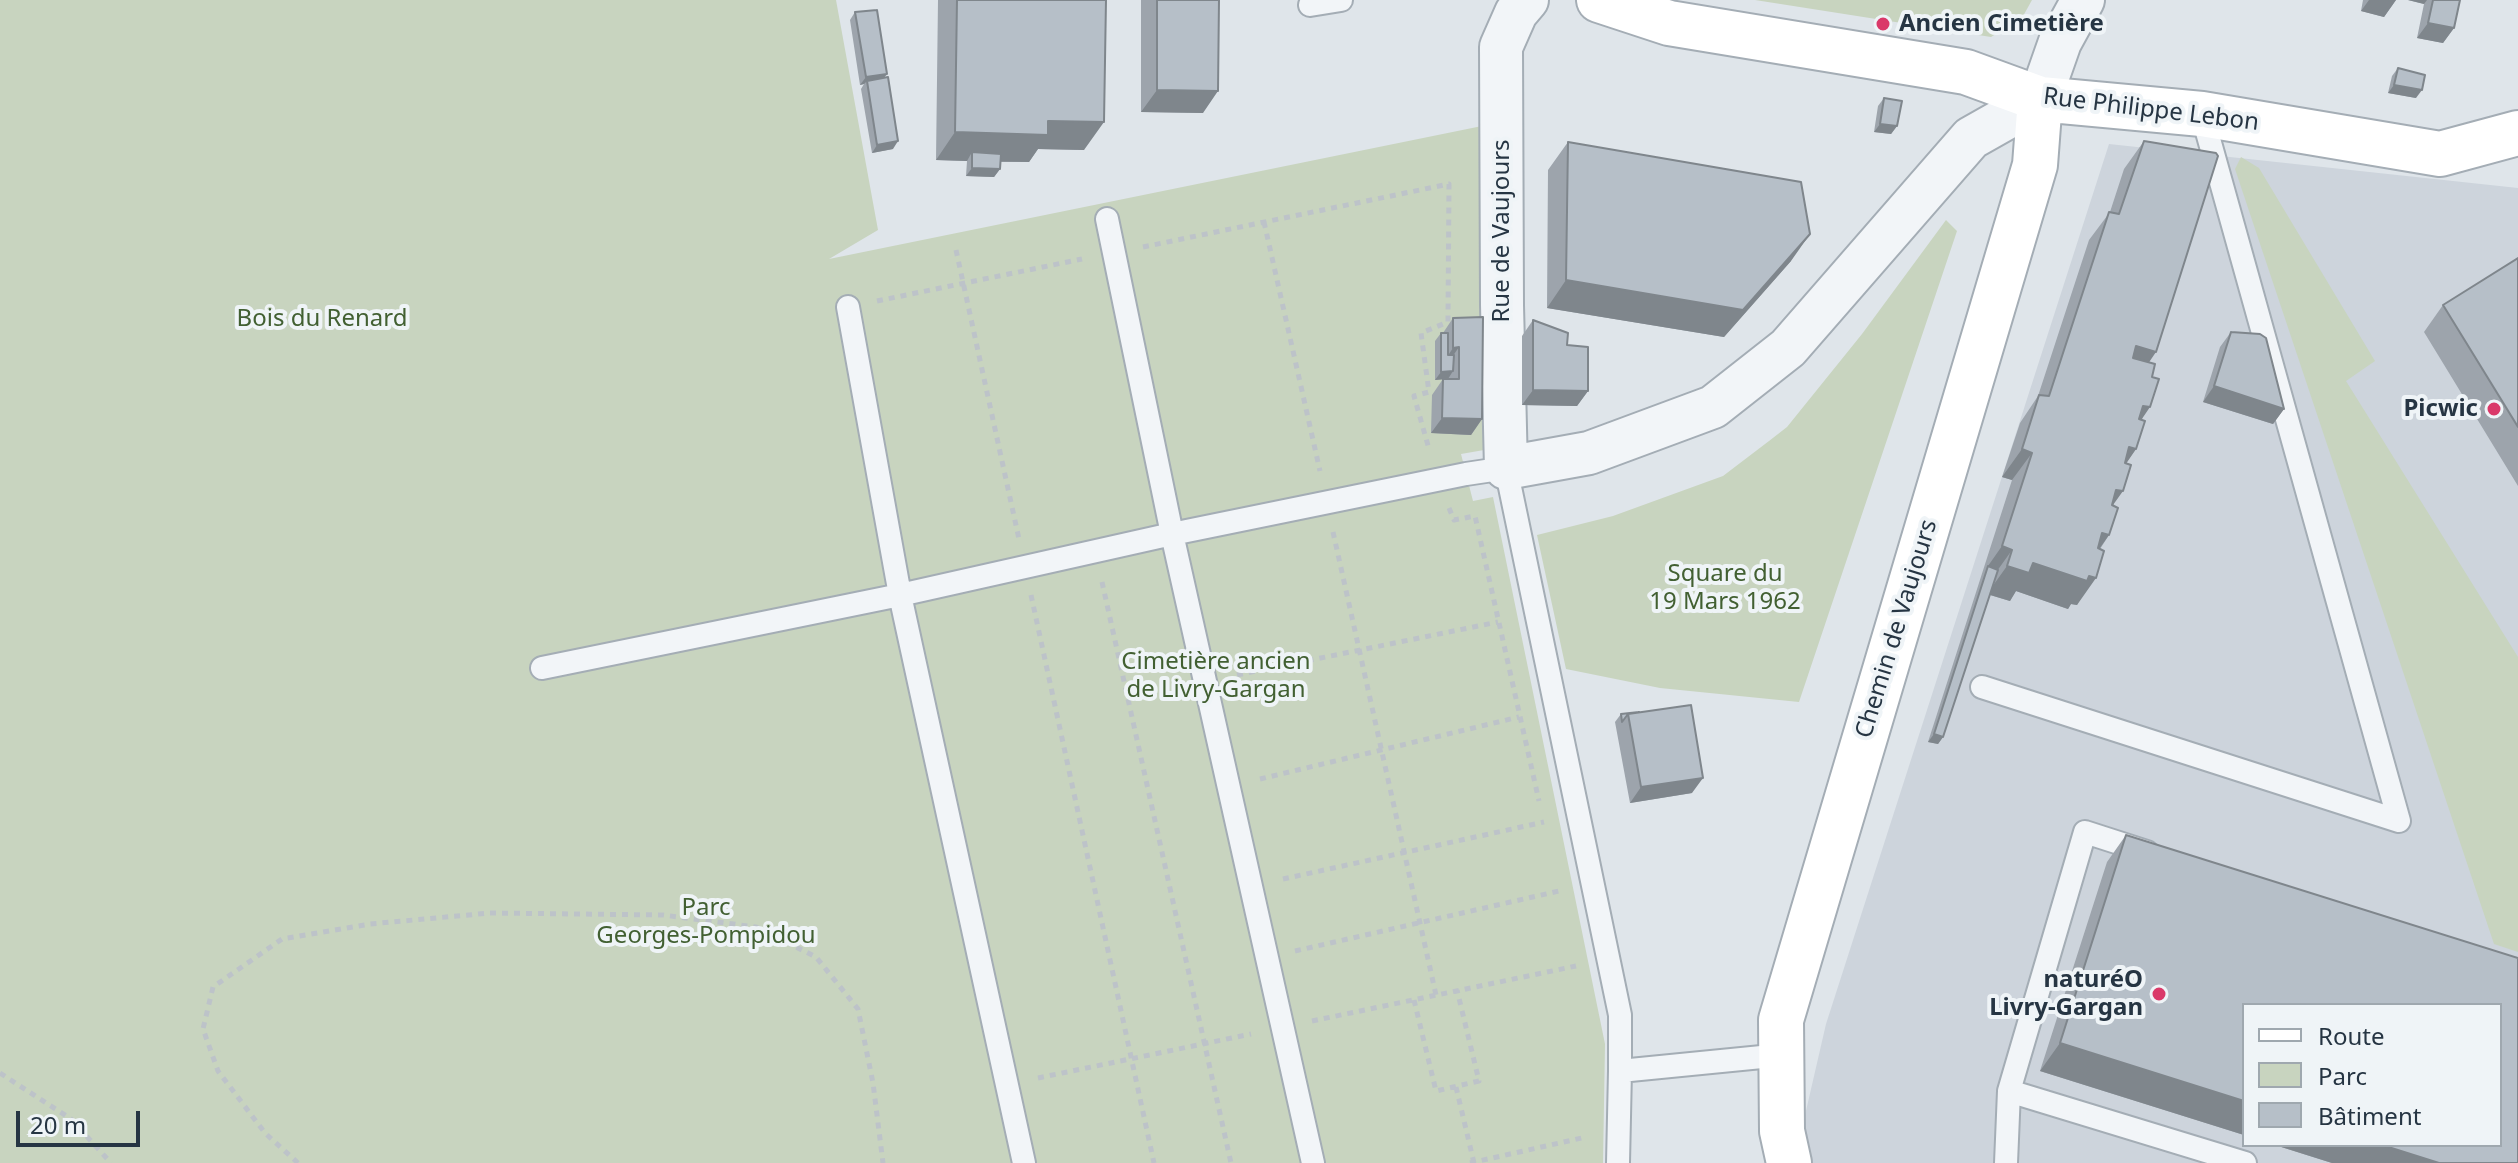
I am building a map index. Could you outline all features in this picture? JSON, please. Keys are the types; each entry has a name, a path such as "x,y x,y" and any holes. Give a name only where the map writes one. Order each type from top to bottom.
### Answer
{"street":[{"name":"Rue de Vaujours","path":"1506,468 1501,47 1516,13 1527,0"},
{"name":"Rue Philippe Lebon","path":"1599,0 1669,23 1966,72 2040,99 2202,114 2440,154 2518,133"},
{"path":"1506,468 1589,453 1713,407 1788,348 1971,138 2040,99 2060,42 2083,0"},
{"name":"Chemin de Vaujours","path":"1789,1163 1782,1131 1781,1020 2035,165 2040,99"}],"lane":[{"path":"1310,5 1341,0"},
{"path":"1982,687 2399,821 2202,114"},
{"path":"1107,219 1204,682 1313,1163"},
{"path":"848,307 900,595 1024,1163"},
{"path":"542,668 900,595 1172,534 1506,468 1620,1015 1618,1163"},
{"path":"2006,1163 2009,1091 2085,832 2175,862"},
{"path":"1620,1071 1782,1055"},
{"path":"2009,1091 2245,1163"}],"path":[{"path":"1264,222 1436,995"},
{"path":"956,250 1154,1163"},
{"path":"1095,552 1231,1163"},
{"path":"1204,682 1498,622"},
{"path":"1228,786 1519,717"},
{"path":"1250,886 1544,822"},
{"path":"1266,957 1559,891"},
{"path":"298,1163 265,1133 218,1071 203,1029 213,987 282,939 370,924 490,913 663,915 756,927 816,957 858,1009 873,1083 883,1163"},
{"path":"1414,1000 1436,1091 1456,1087 1479,1081 1457,990"},
{"path":"0,1073 71,1119 111,1163"},
{"path":"1456,1087 1472,1163 1594,1136"}],"shaded area":[{"path":"2109,144 2518,188 2518,1163 1794,1163 1826,1024"}],"green space":[{"path":"0,0 836,0 878,230 829,259 1482,126 1484,450 1461,454 1473,501 1493,497 1605,1044 1603,1163 0,1163"},
{"path":"1755,0 2032,0 2022,18 1991,37"},
{"path":"2241,157 2259,168 2375,361 2346,381 2518,657 2518,952 2494,944 2235,169"},
{"name":"Square du 19 Mars 1962","path":"1946,220 1957,231 1799,702 1660,688 1566,669 1537,535 1613,516 1723,476 1769,441 1787,427 1862,334"}],"building":[{"path":"957,0 1106,0 1104,122 1048,121 1048,135 955,132"},
{"path":"1157,0 1219,0 1218,91 1157,90"},
{"path":"2433,0 2460,0 2454,28 2428,23"},
{"path":"877,10 887,74 866,77 855,12"},
{"path":"2398,68 2425,75 2422,90 2394,85"},
{"path":"888,77 898,141 877,145 867,81"},
{"path":"1884,98 1902,101 1897,126 1880,124"},
{"path":"2144,141 2216,153 2218,156 2156,352 2136,346 2133,358 2155,364 2152,377 2159,379 2150,407 2143,406 2139,419 2145,421 2136,449 2129,447 2125,463 2131,465 2123,491 2116,490 2112,505 2118,508 2109,535 2102,533 2098,548 2104,551 2096,578 2089,576 2087,581 2033,563 2029,573 2007,566 2012,550 2002,546 2032,453 2022,449 2039,395 2049,396 2109,212 2119,214"},
{"path":"1568,142 1801,182 1810,234 1743,310 1566,280"},
{"path":"972,152 1001,154 1000,169 972,168"},
{"path":"2518,258 2518,427 2443,305"},
{"path":"1483,317 1482,419 1442,418 1443,379 1459,379 1459,347 1453,348 1453,318"},
{"path":"1533,320 1568,333 1567,345 1588,347 1588,391 1533,390"},
{"path":"2231,332 2260,334 2266,338 2284,409 2214,386"},
{"path":"1441,333 1448,333 1448,355 1454,355 1453,371 1441,372"},
{"path":"1988,566 1998,570 1943,737 1934,734"},
{"path":"1691,705 1703,778 1641,787 1628,714"},
{"path":"2126,835 2518,958 2518,1163 2439,1163 2388,1147 2502,1147 2502,1003 2242,1003 2242,1100 2060,1043"}],"place":[{"name":"Ancien Cimetière","path":"1883,24"},
{"name":"Picwic","path":"2494,409"},
{"name":"naturéO Livry-Gargan","path":"2159,994"}],"park label":[{"name":"Bois du Renard","path":"322,319"},
{"name":"Cimetière ancien de Livry-Gargan","path":"1216,676"},
{"name":"Parc Georges-Pompidou","path":"706,922"}]}
